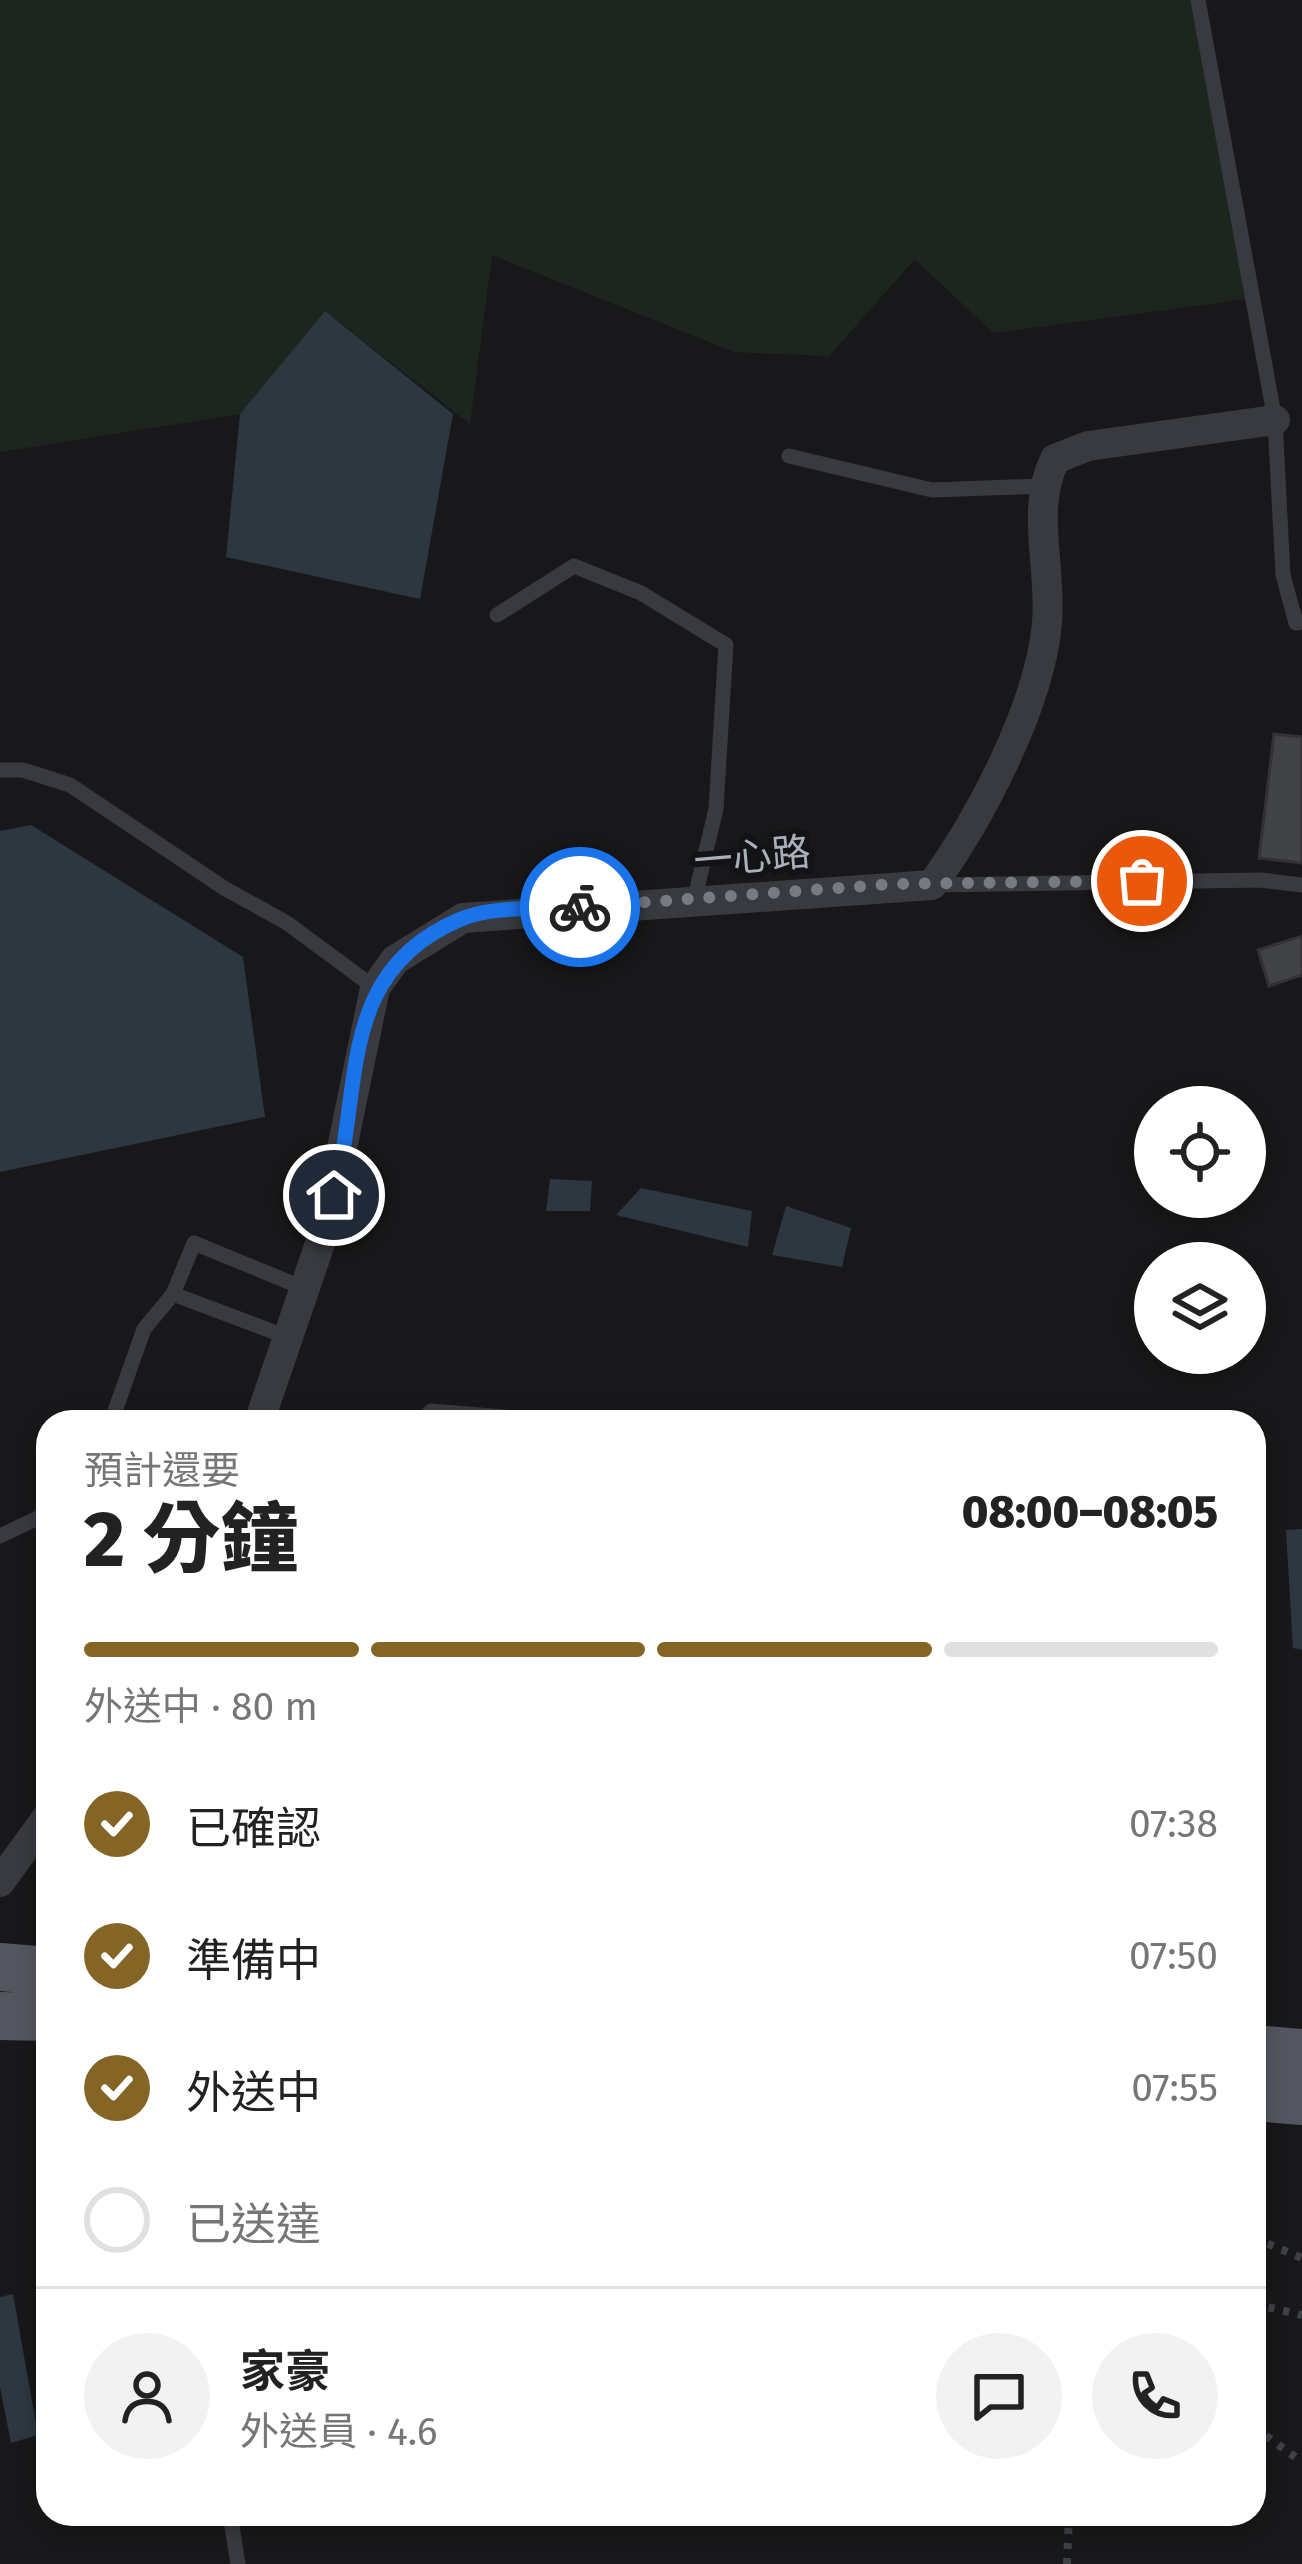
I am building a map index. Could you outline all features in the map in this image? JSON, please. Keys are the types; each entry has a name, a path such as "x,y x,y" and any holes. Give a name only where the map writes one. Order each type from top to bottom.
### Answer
{"main road":[{"path":"0,1967 36,1970"},
{"path":"0,2016 36,2017"},
{"path":"1266,2050 1302,2053"},
{"path":"1266,2098 1302,2102"}],"street":[{"path":"932,885 979,809 1038,671 1047,623 1042,486 1055,459 1088,446 1275,420"},
{"name":"一心路","path":"375,988 395,960 464,917 932,885"},
{"path":"263,1410 301,1286 326,1226 342,1164 353,1074 375,988"},
{"path":"0,1882 36,1832"}],"lane":[{"path":"1198,0 1275,420 1282,575 1296,623 1302,622"},
{"path":"788,456 932,490 1042,486"},
{"path":"497,615 574,566 641,593 726,645 716,809 694,901"},
{"path":"0,770 23,770 70,784 224,889 287,922 375,988"},
{"path":"932,885 1261,880 1302,885"},
{"path":"115,1410 144,1328 173,1294 194,1243 301,1286"},
{"path":"173,1294 287,1337"},
{"path":"0,1536 36,1519"},
{"path":"232,2526 238,2564"}],"path":[{"path":"1266,2243 1302,2258"},
{"path":"1266,2307 1302,2315"},
{"path":"1266,2436 1302,2462"},
{"path":"1067,2564 1069,2526"}],"shaded area":[{"path":"0,0 1194,0 1247,299 993,333 915,259 829,356 734,352 492,255 470,424 325,311 240,414 0,452"},
{"path":"325,311 453,414 420,599 226,557 240,414"},
{"path":"31,825 243,957 265,1117 0,1172 0,831"},
{"path":"550,1179 592,1181 590,1211 546,1211"},
{"path":"641,1188 752,1211 748,1247 616,1215"},
{"path":"786,1206 851,1228 842,1267 772,1255"},
{"path":"1302,1529 1302,1650 1293,1648 1286,1530"},
{"path":"13,2294 36,2424 36,2436 11,2443 0,2387 0,2297"}],"building":[{"path":"1274,734 1302,737 1302,863 1259,858"},
{"path":"1302,936 1302,975 1269,986 1258,950"}],"way so far":[{"path":"580,907 893,884 1142,881"}],"route":[{"path":"334,1195 353,1074 375,988 395,960 464,917 580,907"}]}
